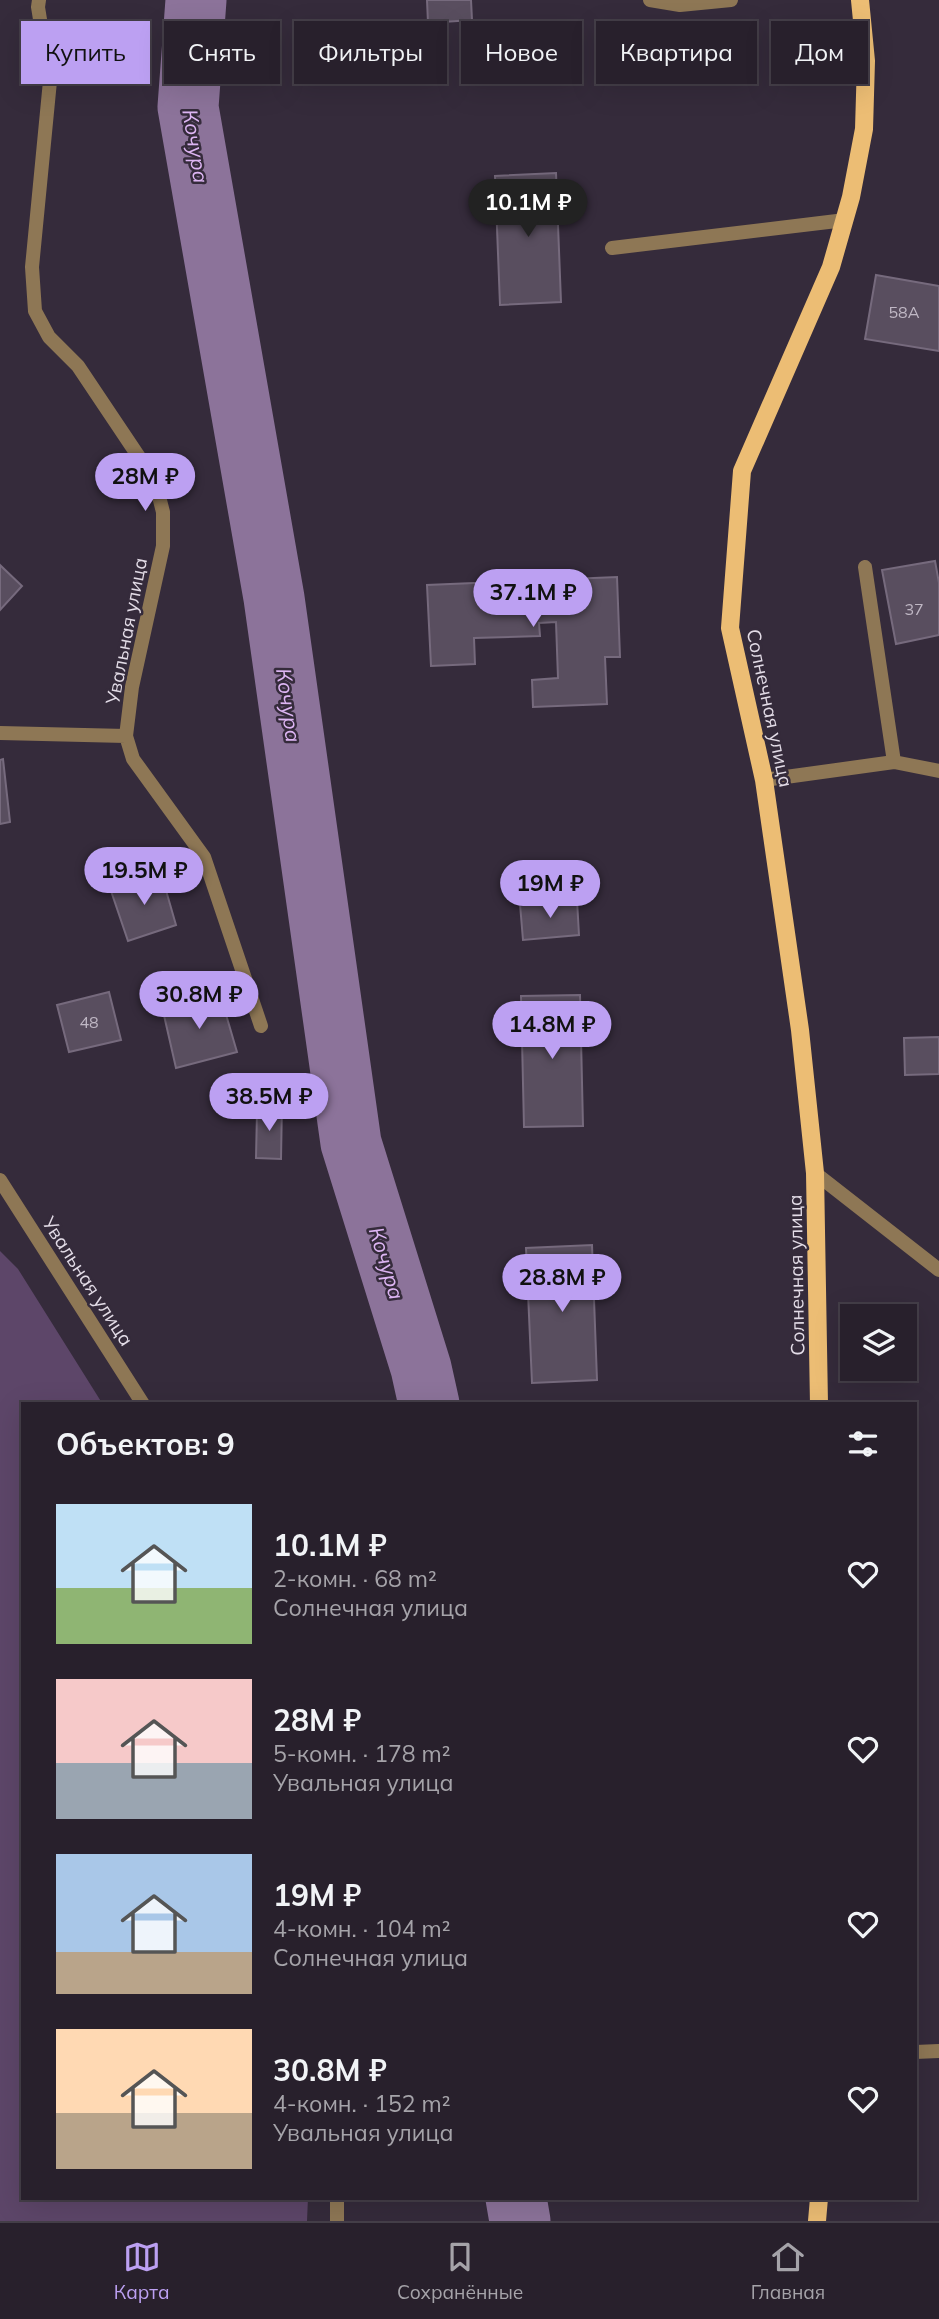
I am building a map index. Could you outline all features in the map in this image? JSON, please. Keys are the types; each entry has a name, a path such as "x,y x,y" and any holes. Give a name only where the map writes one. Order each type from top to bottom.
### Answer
{"main road":[{"name":"Солнечная улица","path":"819,1402 815,1174 800,1030 764,780 730,628 742,471 831,267 845,220 864,129 866,61 860,0"},
{"path":"817,2221 818,2200"}],"street":[{"name":"Увальная улица","path":"39,0 50,80 32,267 35,311 49,337 78,366 155,481 163,512 163,546 132,687 126,736 133,759 204,857 261,1026"},
{"path":"650,0 680,5 731,0"},
{"path":"612,247 845,220"},
{"path":"865,567 894,762"},
{"path":"0,733 126,736"},
{"path":"764,780 894,762 939,771"},
{"path":"815,1174 939,1270"},
{"name":"Увальная улица","path":"0,1180 142,1402"},
{"path":"917,2052 939,2051"},
{"path":"337,2200 337,2221"}],"shaded area":[{"path":"0,1251 18,1269 101,1402 21,1402 21,2200 308,2200 307,2221 0,2221"}],"building":[{"path":"427,0 471,0 472,20 428,21"},
{"path":"556,173 561,302 500,305 495,176"},
{"path":"876,275 939,286 939,351 865,339"},
{"path":"935,561 939,583 939,635 896,644 882,570"},
{"path":"0,565 22,586 0,610"},
{"path":"617,577 620,657 605,657 607,704 533,707 532,680 558,678 556,622 539,623 540,636 474,638 475,664 431,666 427,585"},
{"path":"3,759 10,822 0,824 0,760"},
{"path":"161,873 176,925 128,941 110,888"},
{"path":"577,900 579,935 523,940 520,904"},
{"path":"109,992 121,1040 69,1052 57,1005"},
{"path":"220,994 237,1052 176,1068 163,1011"},
{"path":"580,995 583,1126 524,1127 521,996"},
{"path":"939,1037 939,1074 905,1075 904,1038"},
{"path":"282,1102 281,1159 256,1158 257,1112"},
{"path":"592,1245 597,1380 532,1383 526,1248"}],"waterway":[{"name":"Кочура","path":"196,0 188,107 274,598 351,1143 421,1368 429,1402"},
{"name":"Кочура","path":"516,2200 520,2221"}]}
